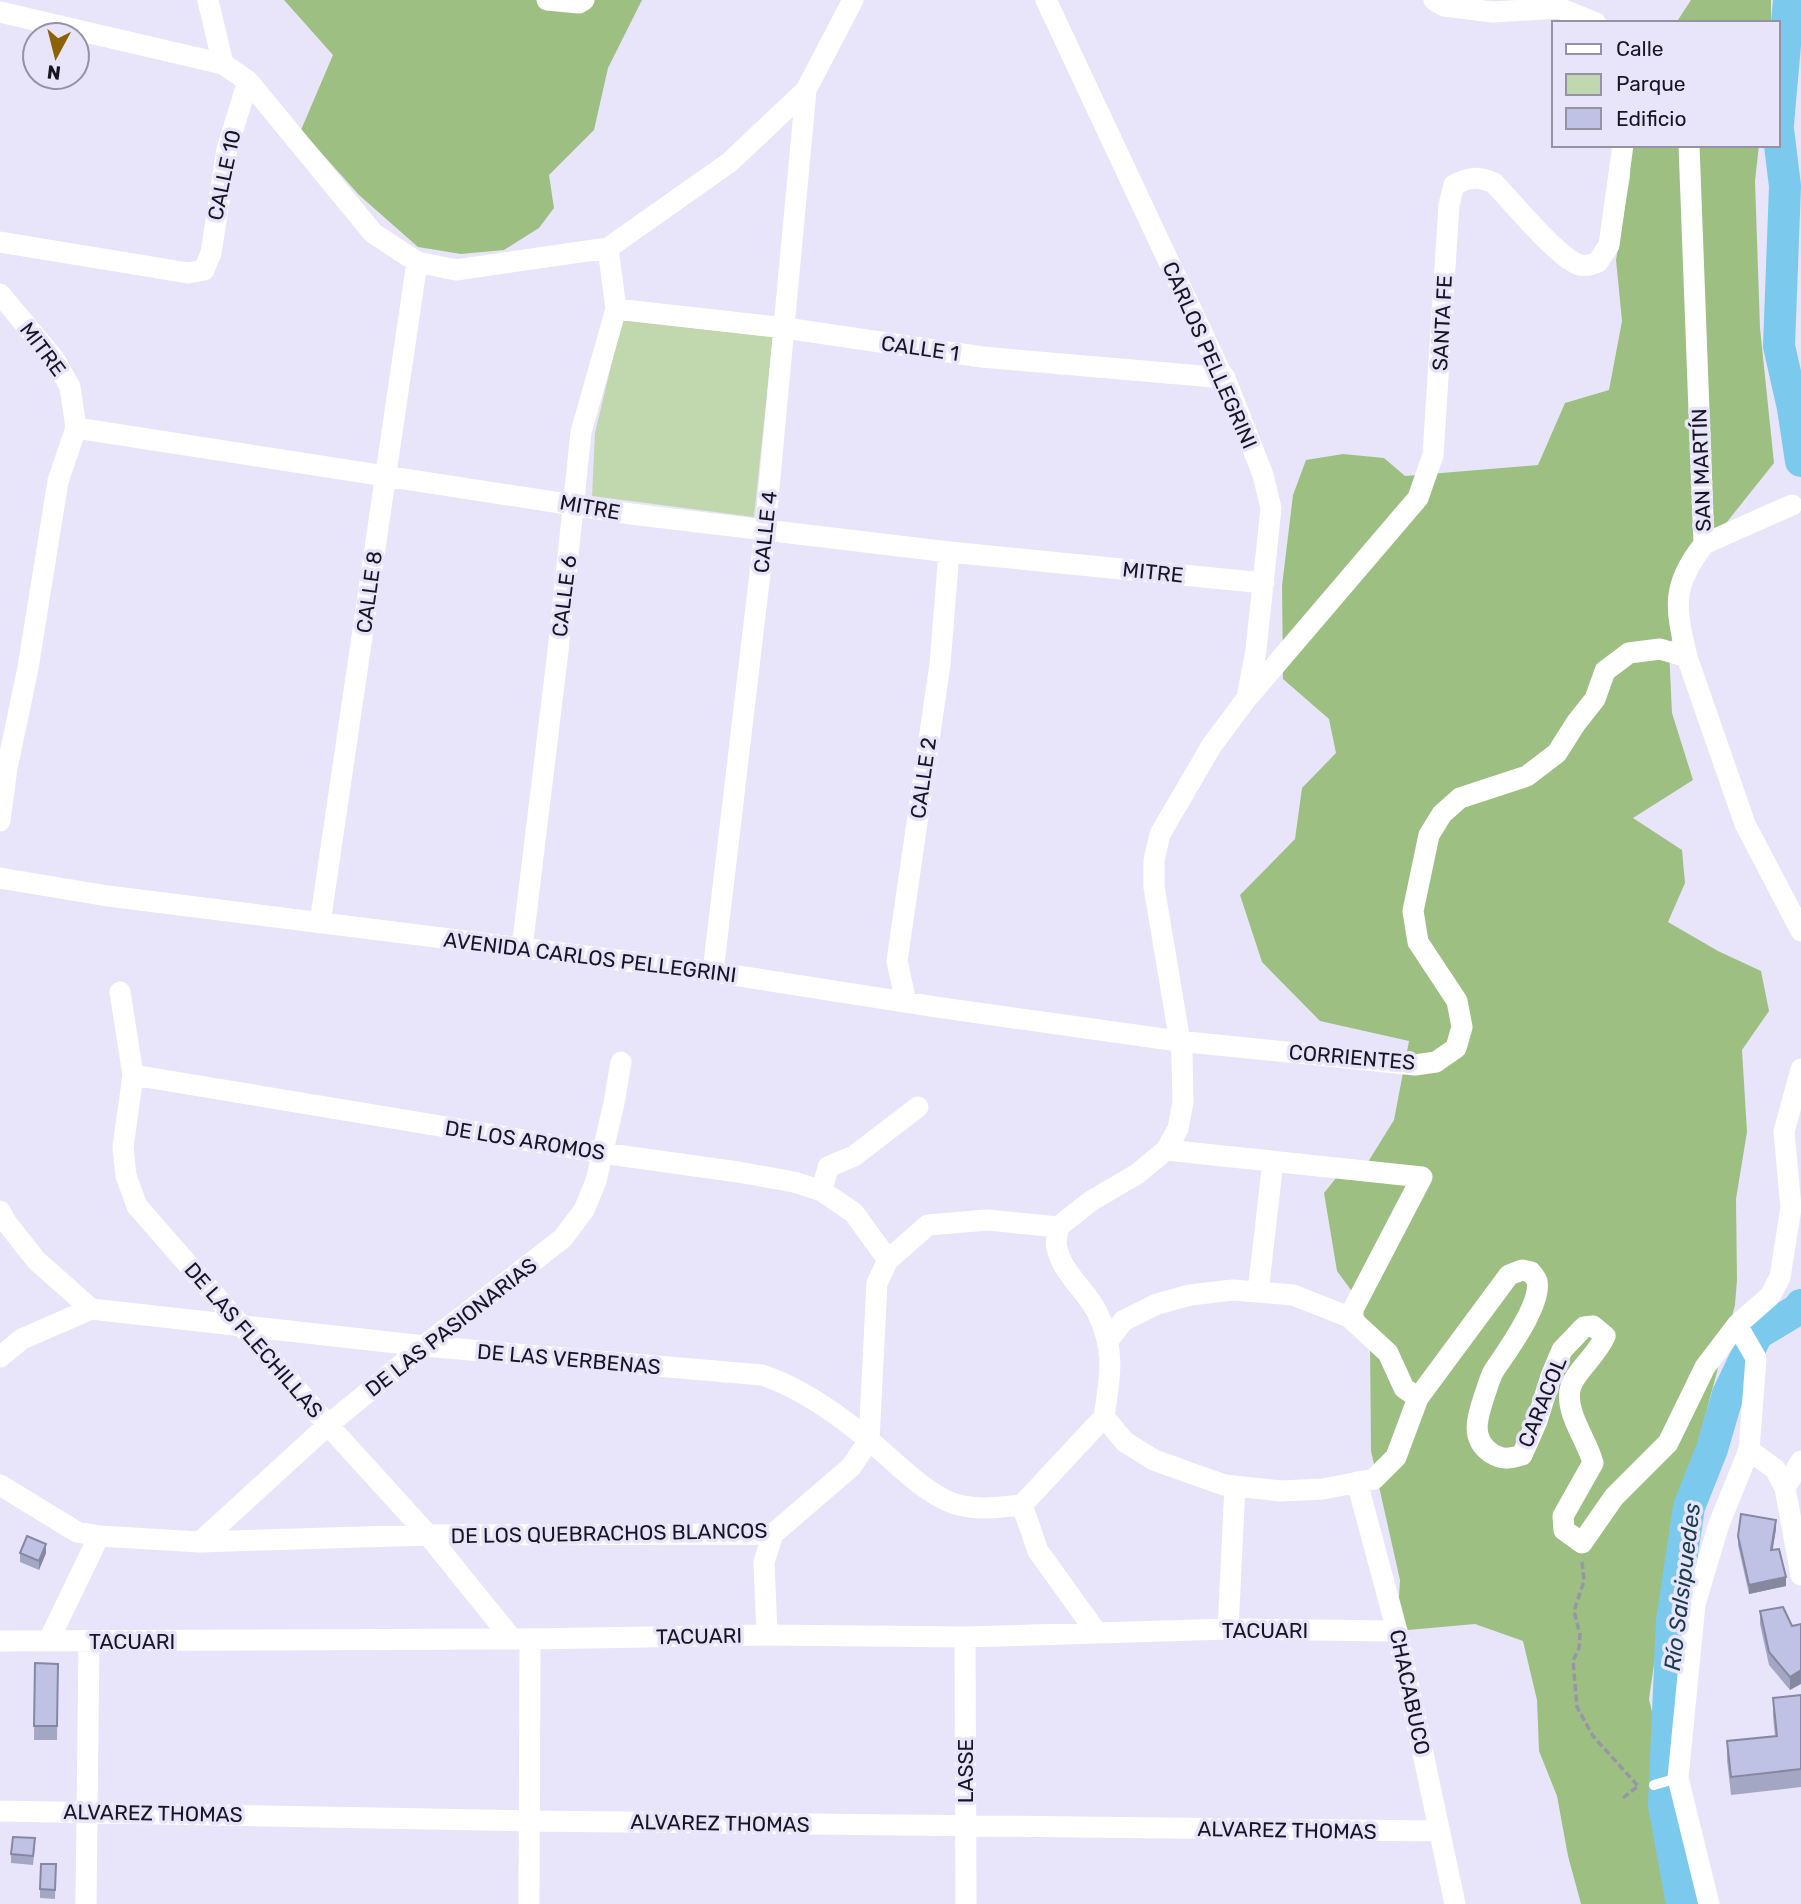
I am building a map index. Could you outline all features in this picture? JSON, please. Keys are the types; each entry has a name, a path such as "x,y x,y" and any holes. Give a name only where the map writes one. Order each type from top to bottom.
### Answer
{"street":[{"path":"208,0 223,64"},
{"path":"547,0 579,3 584,0"},
{"path":"0,12 223,64 248,81 373,233 417,262 456,270 608,248 730,162 806,90 853,0"},
{"name":"CARLOS PELLEGRINI","path":"1046,0 1225,378 1263,475 1271,508 1264,583 1247,698 1206,756 1160,834 1154,860 1154,887 1182,1054 1183,1102 1178,1129 1166,1150"},
{"path":"1434,0 1444,6 1559,8 1591,21"},
{"path":"1559,8 1573,21"},
{"name":"CALLE 10","path":"0,242 188,273 204,270 211,253 227,149 248,81"},
{"name":"CALLE 4","path":"713,972 765,531 806,90"},
{"name":"SANTA FE","path":"1247,698 1418,498 1426,482 1433,456 1448,205 1454,185 1468,178 1481,177 1494,183 1559,252 1576,264 1586,266 1598,262 1609,245 1623,147"},
{"name":"SAN MARTÍN","path":"1689,147 1704,544 1690,562 1677,597 1687,657 1745,824 1801,931"},
{"name":"CALLE 6","path":"522,948 582,432 616,309 608,248"},
{"name":"CALLE 8","path":"320,923 417,262"},
{"name":"MITRE","path":"0,294 60,369 70,387 76,428 631,514 949,552 1264,583"},
{"name":"CALLE 1","path":"616,309 785,328 982,357 1225,378"},
{"path":"0,821 6,768 28,668 58,481 76,428"},
{"path":"1704,544 1792,505"},
{"name":"CALLE 2","path":"906,1002 897,961 940,664 949,552"},
{"name":"CORRIENTES","path":"1178,1041 1415,1065 1436,1062 1456,1048 1462,1027 1457,1001 1418,942 1413,911 1429,835 1442,814 1460,798 1527,776 1557,753 1595,699 1605,671 1629,653 1660,649 1687,657"},
{"path":"0,872 0,878"},
{"name":"AVENIDA CARLOS PELLEGRINI","path":"0,878 108,896 713,972 1178,1041"},
{"name":"DE LAS FLECHILLAS","path":"120,992 133,1075 123,1147 126,1176 137,1206 328,1425 521,1639"},
{"name":"DE LAS PASIONARIAS","path":"200,1542 328,1425 563,1238 583,1210 596,1181 621,1062"},
{"path":"1582,1543 1614,1497 1668,1443 1705,1367 1737,1325 1770,1296 1780,1277 1791,1208 1784,1132 1801,1069"},
{"name":"DE LOS AROMOS","path":"133,1075 794,1182 822,1191 854,1213 888,1260"},
{"path":"822,1191 828,1167 854,1156 918,1107"},
{"path":"869,1440 877,1283 888,1260 928,1225 987,1220 1058,1227 1091,1201 1137,1174 1166,1150 1422,1177 1349,1317"},
{"path":"1258,1292 1273,1161"},
{"path":"0,1211 36,1260 91,1309 22,1339 0,1357"},
{"path":"1058,1227 1056,1248 1069,1273 1097,1311 1108,1341 1112,1368 1104,1417 1021,1505 1038,1551 1097,1633"},
{"name":"CARACOL","path":"1104,1417 1125,1442 1154,1460 1224,1485 1280,1491 1323,1489 1374,1479 1396,1457 1418,1398 1509,1275 1522,1270 1531,1272 1537,1281 1536,1294 1520,1334 1493,1372 1477,1420 1478,1439 1486,1450 1499,1458 1510,1459 1522,1455 1562,1350 1584,1327 1593,1326 1605,1336 1601,1346 1571,1385 1570,1406 1593,1463 1563,1517 1564,1530 1582,1543"},
{"path":"1108,1341 1123,1321 1157,1304 1233,1290 1293,1295 1349,1317 1388,1353 1404,1388 1418,1398"},
{"name":"DE LAS VERBENAS","path":"91,1309 424,1346 762,1375 790,1385 869,1440 935,1495 961,1506 991,1508 1021,1505"},
{"path":"1709,1904 1678,1779 1695,1604 1719,1524 1749,1450 1756,1358 1737,1325"},
{"name":"DE LOS QUEBRACHOS BLANCOS","path":"0,1485 77,1532 99,1536 200,1542 428,1535 774,1534 851,1467 869,1440"},
{"path":"1749,1450 1774,1469 1785,1488 1801,1575"},
{"path":"1785,1488 1801,1461"},
{"name":"CHACABUCO","path":"1357,1482 1397,1631 1455,1904"},
{"path":"1228,1629 1235,1486"},
{"path":"767,1635 764,1562 774,1534"},
{"path":"49,1640 99,1536"},
{"name":"TACUARI","path":"0,1641 767,1635 965,1637 1228,1629 1397,1631"},
{"name":"LASSE","path":"965,1637 966,1904"},
{"path":"521,1639 530,1821 529,1904"},
{"path":"86,1904 89,1642"},
{"name":"ALVAREZ THOMAS","path":"0,1811 530,1821 1440,1832"}],"lane":[{"path":"1654,1785 1678,1779"}],"path":[{"path":"1582,1543 1584,1581 1574,1611 1580,1635 1579,1648 1573,1661 1577,1707 1593,1736 1638,1786"},
{"path":"1623,1798 1638,1786 1654,1785"}],"green space":[{"path":"284,0 642,0 608,68 594,130 549,175 554,208 539,228 504,250 461,254 418,247 359,195 301,130 333,55"},
{"path":"1691,0 1771,0 1771,21 1677,21"},
{"path":"1631,147 1759,147 1755,181 1760,328 1774,463 1707,547 1688,582 1669,650 1672,713 1693,780 1633,818 1682,850 1685,883 1668,922 1718,951 1761,971 1769,1011 1742,1050 1747,1132 1736,1199 1735,1305 1672,1539 1649,1699 1698,1904 1581,1904 1568,1856 1557,1796 1539,1751 1537,1700 1523,1641 1475,1624 1397,1631 1400,1580 1371,1451 1370,1346 1362,1305 1337,1271 1324,1193 1340,1173 1363,1170 1394,1120 1409,1041 1320,1021 1262,962 1240,895 1295,839 1302,788 1336,753 1329,719 1283,679 1282,586 1293,495 1306,460 1343,454 1384,458 1405,476 1538,465 1565,403 1609,390 1622,321 1616,260 1630,177"},
{"path":"622,320 773,337 754,517 592,496 595,433"}],"building":[{"path":"1741,1514 1776,1520 1771,1550 1779,1549 1786,1577 1749,1585 1738,1536"},
{"path":"27,1536 46,1544 39,1561 20,1553"},
{"path":"1783,1607 1792,1626 1801,1624 1801,1670 1790,1677 1769,1652 1760,1611"},
{"path":"35,1663 58,1664 57,1726 34,1726"},
{"path":"1801,1695 1801,1769 1731,1777 1727,1741 1777,1736 1773,1698"},
{"path":"13,1837 35,1838 33,1856 11,1854"},
{"path":"41,1864 56,1864 55,1890 40,1889"}],"waterway":[{"name":"Río Salsipuedes","path":"1780,101 1789,0"},
{"name":"Río Salsipuedes","path":"1780,145 1785,186 1779,346 1793,408 1801,461"},
{"name":"Río Salsipuedes","path":"1682,1904 1664,1805 1672,1621 1689,1507 1712,1449 1728,1394 1757,1334 1801,1305"}]}
